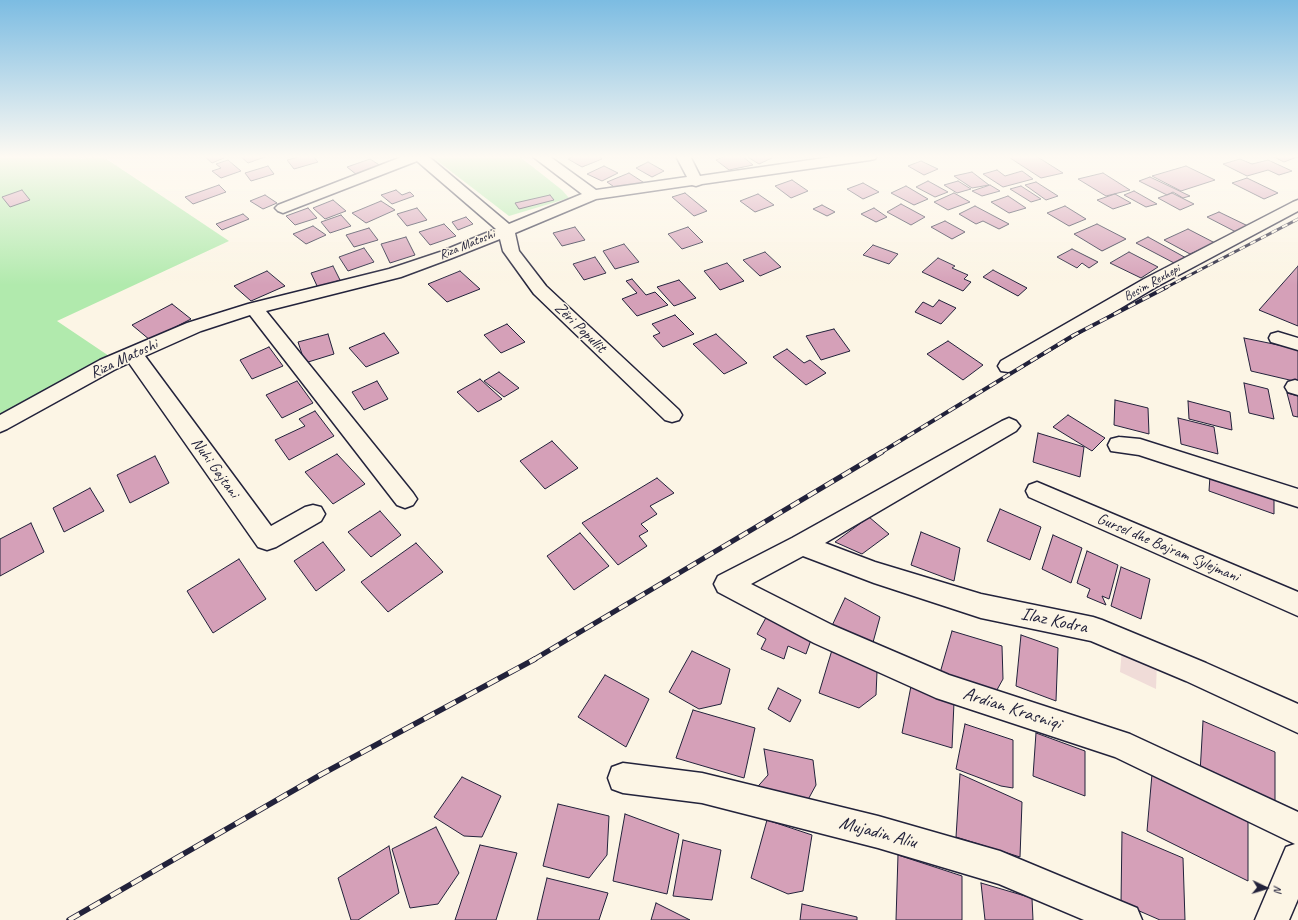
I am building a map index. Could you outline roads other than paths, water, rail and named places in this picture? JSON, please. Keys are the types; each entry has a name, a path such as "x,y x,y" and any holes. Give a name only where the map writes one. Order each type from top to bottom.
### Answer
{"street":[{"path":"284,208 308,199"},
{"path":"470,199 506,229"},
{"name":"Riza Matoshi","path":"0,424 107,365 194,327 254,308 395,273 446,255 506,229 583,199"},
{"name":"Besim Rexhepi","path":"1008,366 1150,284 1298,204"},
{"name":"Zëri Popullit","path":"506,229 511,251 540,290 672,415"},
{"path":"254,308 405,499"},
{"path":"1278,338 1298,344"},
{"name":"Nuhi Gajtani","path":"133,354 267,540 313,514"},
{"path":"801,545 1009,426"},
{"path":"1119,445 1140,447 1298,498"},
{"name":"Gursel dhe Bajram Sylejmani","path":"1037,491 1298,604"},
{"name":"Ardian Krasniqi","path":"801,545 727,584 823,634 946,688 1120,744 1298,829"},
{"name":"Ilaz Kodra","path":"801,545 874,572 981,606 1093,629 1196,672 1298,719"},
{"name":"Mujadin Aliu","path":"623,778 730,791 878,832 1000,868 1125,920"},
{"path":"1272,920 1298,859"}],"railway":[{"path":"1165,288 1298,219"},
{"path":"880,453 1074,335 1167,287"},
{"path":"533,660 882,452"},
{"path":"69,920 322,774 535,659"}]}
